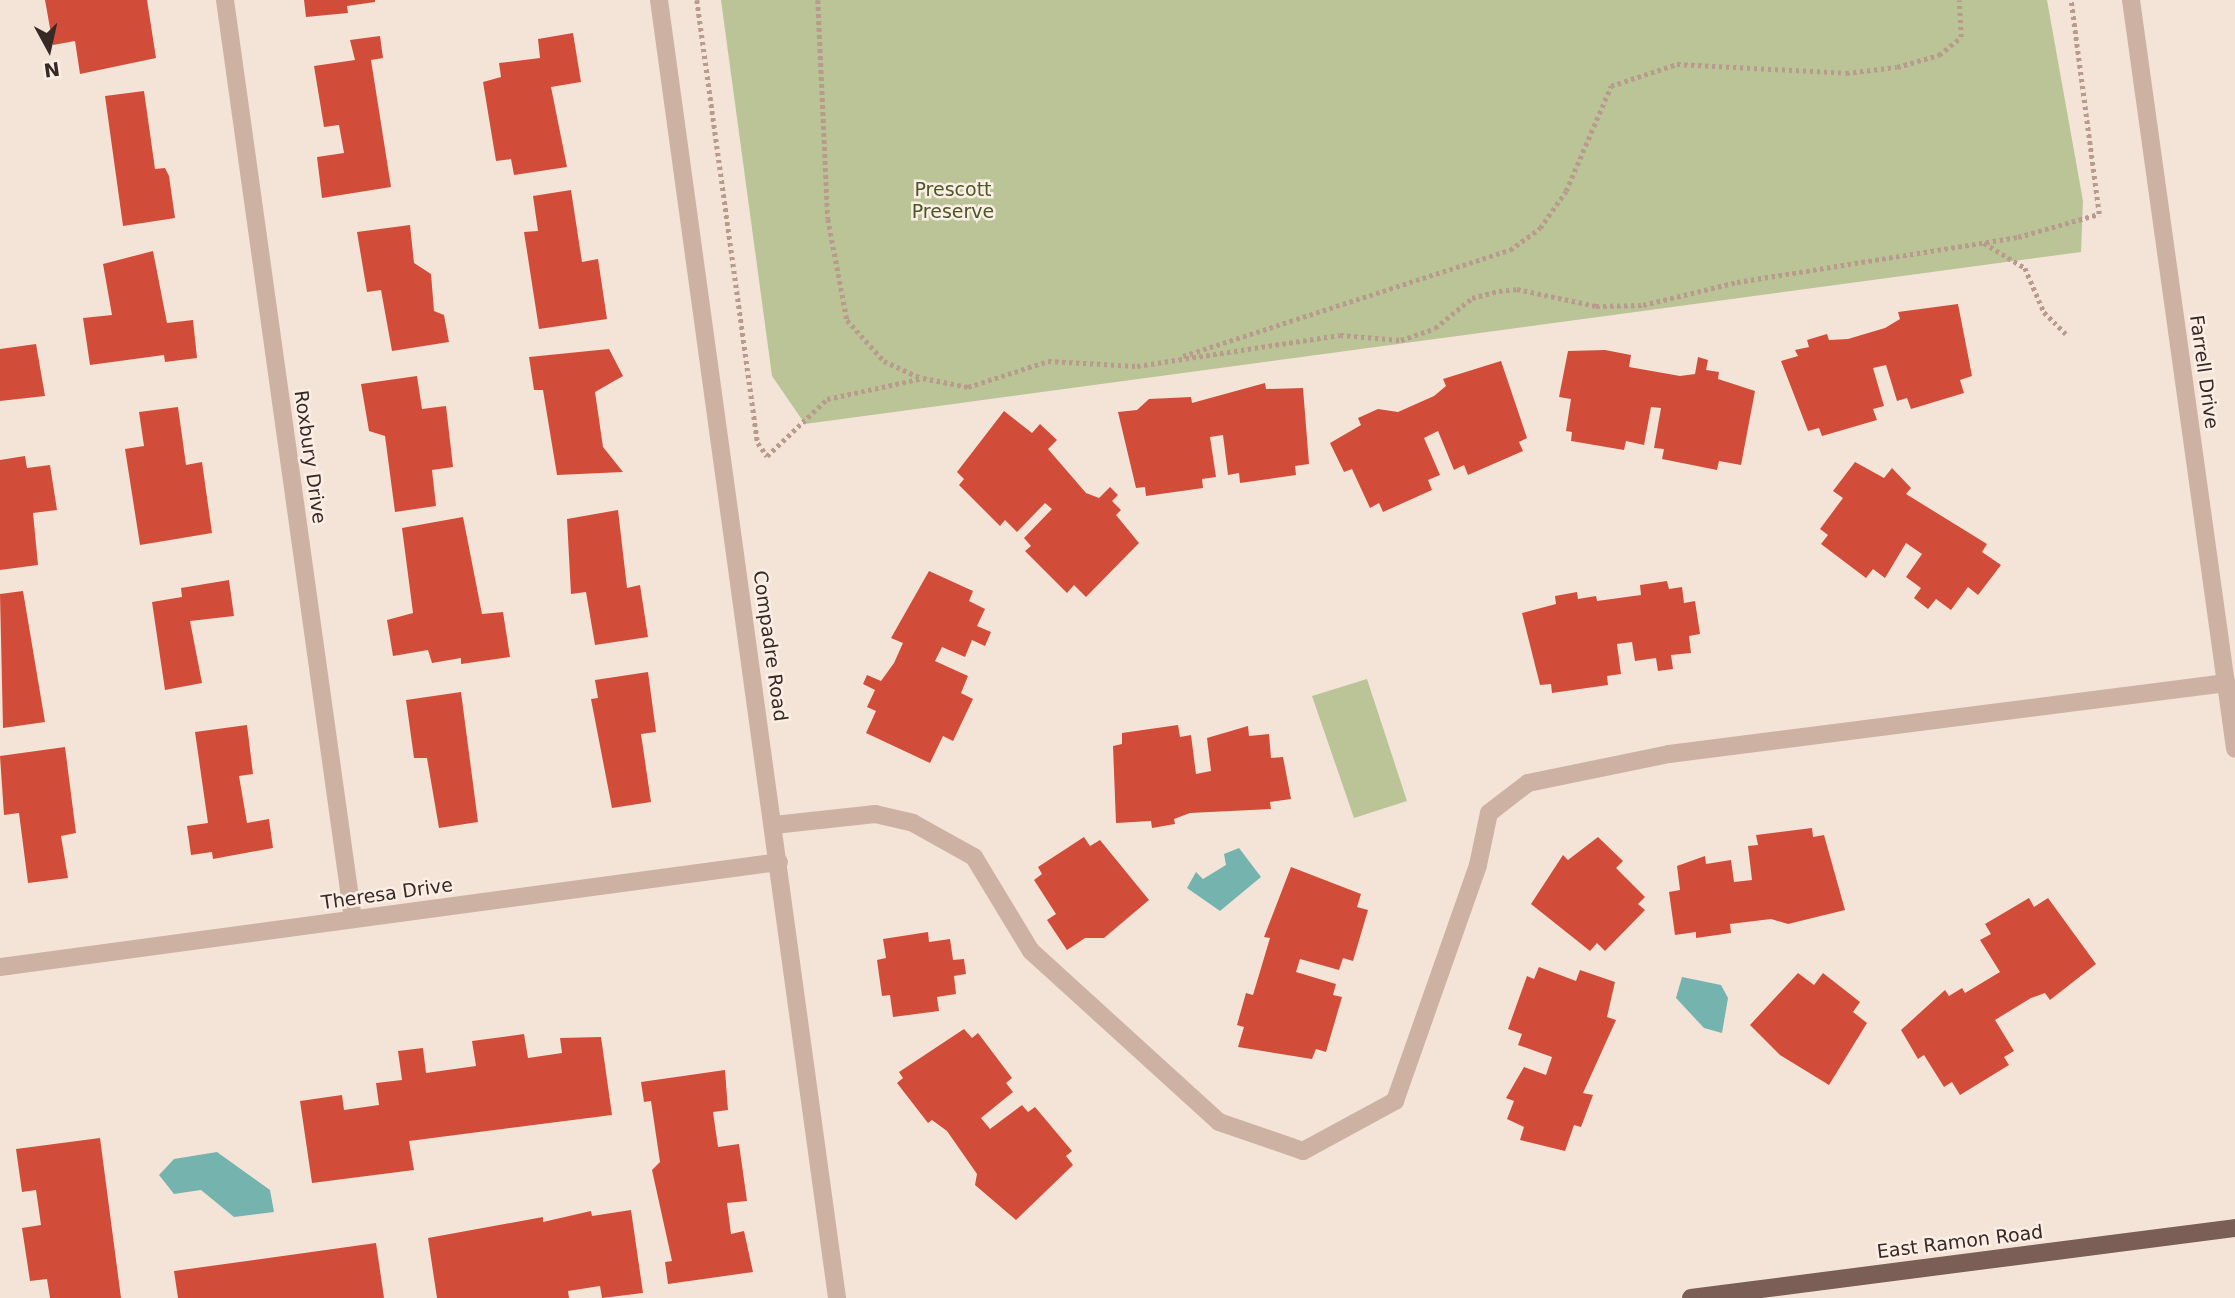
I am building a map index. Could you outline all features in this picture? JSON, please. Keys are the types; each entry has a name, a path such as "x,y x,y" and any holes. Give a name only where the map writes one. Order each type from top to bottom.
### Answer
{"main road":[{"name":"East Ramon Road","path":"1691,1298 2235,1228"}],"street":[{"name":"Roxbury Drive","path":"225,0 353,919"},
{"name":"Compadre Road","path":"659,0 837,1298"},
{"name":"Farrell Drive","path":"2130,0 2235,749"},
{"path":"774,825 875,814 913,823 974,857 1031,951 1219,1122 1303,1152 1395,1101 1479,865 1489,813 1528,783 1670,754 2226,683"},
{"name":"Theresa Drive","path":"0,967 779,862"}],"path":[{"path":"697,0 758,443 767,456 793,425 827,399 923,378"},
{"path":"818,0 828,219 847,320 877,355 923,378 968,387 1048,361 1166,363 1340,335 1401,340 1435,328 1472,298 1508,290 1596,306 1643,305 1737,282 1983,243 2099,214 2071,0"},
{"path":"1166,363 1510,250 1540,228 1566,191 1611,86 1677,64 1846,73 1897,66 1939,55 1961,37 1959,0"},
{"path":"1983,243 2025,268 2044,312 2066,334"}],"green space":[{"name":"Prescott Preserve","path":"721,0 2047,0 2083,201 2081,252 805,424 772,376"},
{"path":"1367,679 1407,801 1354,818 1312,696"}],"water":[{"path":"1239,848 1261,877 1220,911 1187,888 1196,872 1203,879 1226,865 1224,854"},
{"path":"1682,977 1721,985 1728,998 1722,1033 1704,1028 1676,998"},
{"path":"217,1152 270,1190 274,1212 234,1217 201,1190 174,1194 159,1175 174,1159"}],"building":[{"path":"45,0 147,0 156,58 80,74 75,41 53,45"},
{"path":"304,0 375,2 347,6 348,13 306,17"},
{"path":"573,33 581,82 551,87 567,167 514,175 511,159 496,161 483,82 501,77 499,63 540,58 538,39"},
{"path":"380,36 383,58 371,60 391,187 322,198 317,157 344,153 339,125 324,127 314,66 355,60 350,40"},
{"path":"144,91 155,169 165,168 169,176 175,218 123,226 105,96"},
{"path":"571,190 582,262 598,259 607,319 539,329 524,232 538,231 533,196"},
{"path":"410,225 414,263 431,274 434,311 444,315 449,342 392,351 381,290 367,292 357,232"},
{"path":"153,251 167,323 193,320 197,358 165,362 164,355 90,365 83,318 112,315 103,264"},
{"path":"1958,304 1972,376 1960,380 1964,393 1911,409 1907,398 1897,401 1886,365 1873,368 1884,406 1873,409 1877,420 1822,436 1819,428 1808,431 1781,361 1798,356 1795,350 1809,347 1807,340 1827,334 1829,340 1848,339 1885,328 1900,319 1898,312"},
{"path":"36,344 45,396 0,401 0,349"},
{"path":"609,349 623,376 595,392 603,447 623,472 557,475 543,390 534,390 529,357"},
{"path":"1605,350 1631,355 1629,367 1680,376 1695,374 1698,357 1708,360 1706,370 1719,372 1718,379 1755,391 1741,465 1719,461 1717,470 1662,459 1664,449 1654,448 1661,408 1651,407 1644,445 1626,441 1624,450 1571,441 1572,432 1566,431 1571,399 1559,397 1568,351"},
{"path":"1501,361 1527,438 1519,442 1523,451 1468,475 1464,465 1454,470 1438,431 1424,438 1440,475 1428,480 1432,490 1383,512 1379,503 1370,508 1352,469 1344,472 1330,443 1361,425 1358,418 1378,409 1398,412 1434,396 1446,386 1443,379"},
{"path":"417,376 422,409 446,406 453,467 432,470 436,506 395,512 385,436 369,431 361,384"},
{"path":"1265,383 1266,389 1303,388 1309,464 1295,466 1296,475 1240,483 1239,473 1228,475 1223,435 1210,437 1216,477 1202,479 1203,488 1146,496 1145,487 1136,488 1118,412 1137,410 1149,399 1191,397 1192,403"},
{"path":"178,407 186,465 202,462 212,533 140,545 125,449 144,446 139,412"},
{"path":"1004,411 1032,433 1040,424 1057,440 1048,449 1086,493 1099,498 1110,487 1118,495 1112,501 1121,510 1116,515 1139,543 1086,597 1074,585 1067,593 1025,551 1031,546 1024,538 1052,509 1045,503 1017,532 1005,520 1000,526 959,485 964,479 957,472"},
{"path":"25,456 27,468 50,465 57,510 33,513 38,565 0,570 0,460"},
{"path":"1855,462 1884,478 1892,468 1911,488 1906,494 1987,544 1982,552 2001,565 1978,595 1968,587 1951,610 1936,599 1928,609 1914,598 1921,588 1906,577 1922,554 1906,543 1885,578 1873,569 1866,578 1821,544 1828,535 1820,529 1843,498 1833,491"},
{"path":"618,510 627,588 640,585 648,637 595,645 586,592 571,594 567,519"},
{"path":"463,517 482,614 503,612 510,657 461,664 461,658 432,663 428,650 393,656 387,620 413,613 402,528"},
{"path":"929,571 973,591 969,601 985,609 977,626 991,632 985,646 972,640 965,657 942,647 935,661 968,676 961,693 973,699 953,741 943,736 930,763 866,733 876,711 867,707 875,690 863,684 867,675 881,681 894,663 903,643 891,638"},
{"path":"229,580 234,616 190,621 202,683 165,690 152,602 182,597 181,588"},
{"path":"1667,581 1669,589 1682,587 1684,603 1695,601 1700,634 1689,636 1691,653 1671,655 1673,669 1658,671 1656,658 1635,661 1632,642 1617,644 1621,674 1607,676 1608,685 1552,693 1551,684 1540,685 1522,613 1556,604 1555,596 1577,592 1578,599 1596,596 1597,601 1641,595 1640,585"},
{"path":"23,591 45,722 3,728 0,594"},
{"path":"648,672 656,732 641,734 651,802 612,808 591,699 598,698 595,680"},
{"path":"461,692 478,822 439,828 427,758 414,758 406,700"},
{"path":"247,725 253,774 239,776 247,823 269,819 273,848 213,859 212,852 191,855 187,826 208,823 195,732"},
{"path":"1178,725 1180,737 1191,735 1196,774 1211,771 1207,738 1248,726 1249,736 1269,734 1271,758 1283,757 1291,799 1270,802 1271,809 1190,813 1174,819 1175,824 1152,828 1151,821 1116,823 1113,746 1122,744 1122,733"},
{"path":"65,747 76,833 61,836 68,878 28,883 19,813 4,815 0,756"},
{"path":"1812,828 1813,837 1824,835 1845,910 1788,924 1771,919 1730,924 1731,933 1696,938 1696,932 1675,935 1669,892 1680,890 1677,866 1705,856 1706,864 1731,860 1734,882 1752,880 1748,846 1758,845 1756,835"},
{"path":"1084,837 1090,846 1100,840 1149,900 1104,938 1085,938 1067,950 1047,920 1056,914 1034,880 1042,874 1038,867"},
{"path":"1598,837 1623,861 1616,868 1645,897 1638,904 1645,910 1605,951 1597,943 1590,951 1531,904 1563,855 1568,860"},
{"path":"1291,867 1361,894 1357,907 1368,910 1353,961 1343,958 1339,970 1300,959 1296,972 1336,984 1333,995 1342,997 1326,1052 1316,1049 1312,1059 1238,1047 1244,1027 1237,1025 1246,993 1253,995 1270,938 1264,937"},
{"path":"2029,898 2034,907 2048,898 2096,964 2050,1000 2045,993 2031,998 1995,1020 2014,1051 2004,1057 2009,1065 1960,1095 1952,1082 1944,1087 1924,1055 1918,1059 1901,1030 1945,990 1949,996 1962,988 1965,993 2000,972 1980,940 1991,934 1985,924"},
{"path":"928,932 929,942 950,939 953,960 964,959 966,974 954,976 956,994 937,997 939,1011 893,1017 890,995 882,996 877,960 886,958 883,939"},
{"path":"1539,967 1576,981 1580,970 1615,982 1607,1017 1616,1020 1583,1093 1593,1095 1581,1127 1574,1125 1565,1151 1520,1140 1524,1127 1507,1119 1514,1101 1506,1098 1524,1067 1546,1075 1552,1057 1518,1045 1522,1034 1508,1029 1527,976 1534,979"},
{"path":"1798,973 1814,985 1823,973 1860,1002 1853,1012 1867,1023 1829,1085 1780,1055 1750,1025"},
{"path":"964,1029 972,1038 978,1033 1012,1078 1006,1083 1013,1092 981,1118 990,1129 1022,1105 1028,1112 1035,1107 1072,1151 1066,1156 1073,1165 1016,1220 975,1185 977,1174 947,1131 932,1120 928,1123 897,1083 903,1078 899,1072"},
{"path":"524,1034 528,1058 562,1053 560,1038 601,1037 612,1115 409,1141 414,1170 312,1183 300,1101 342,1095 344,1110 379,1105 376,1083 402,1080 398,1051 423,1048 426,1073 476,1066 472,1041"},
{"path":"725,1070 728,1110 713,1112 718,1147 739,1144 747,1201 727,1203 731,1234 744,1231 753,1272 668,1284 665,1262 672,1261 652,1170 660,1162 651,1101 644,1102 641,1082"},
{"path":"100,1138 121,1298 50,1298 47,1279 30,1281 22,1228 41,1225 36,1190 22,1192 16,1149"},
{"path":"631,1210 643,1293 602,1298 600,1286 568,1291 569,1298 437,1298 428,1238 543,1217 543,1222 591,1211 592,1216"},
{"path":"376,1243 384,1298 178,1298 174,1271"}]}
